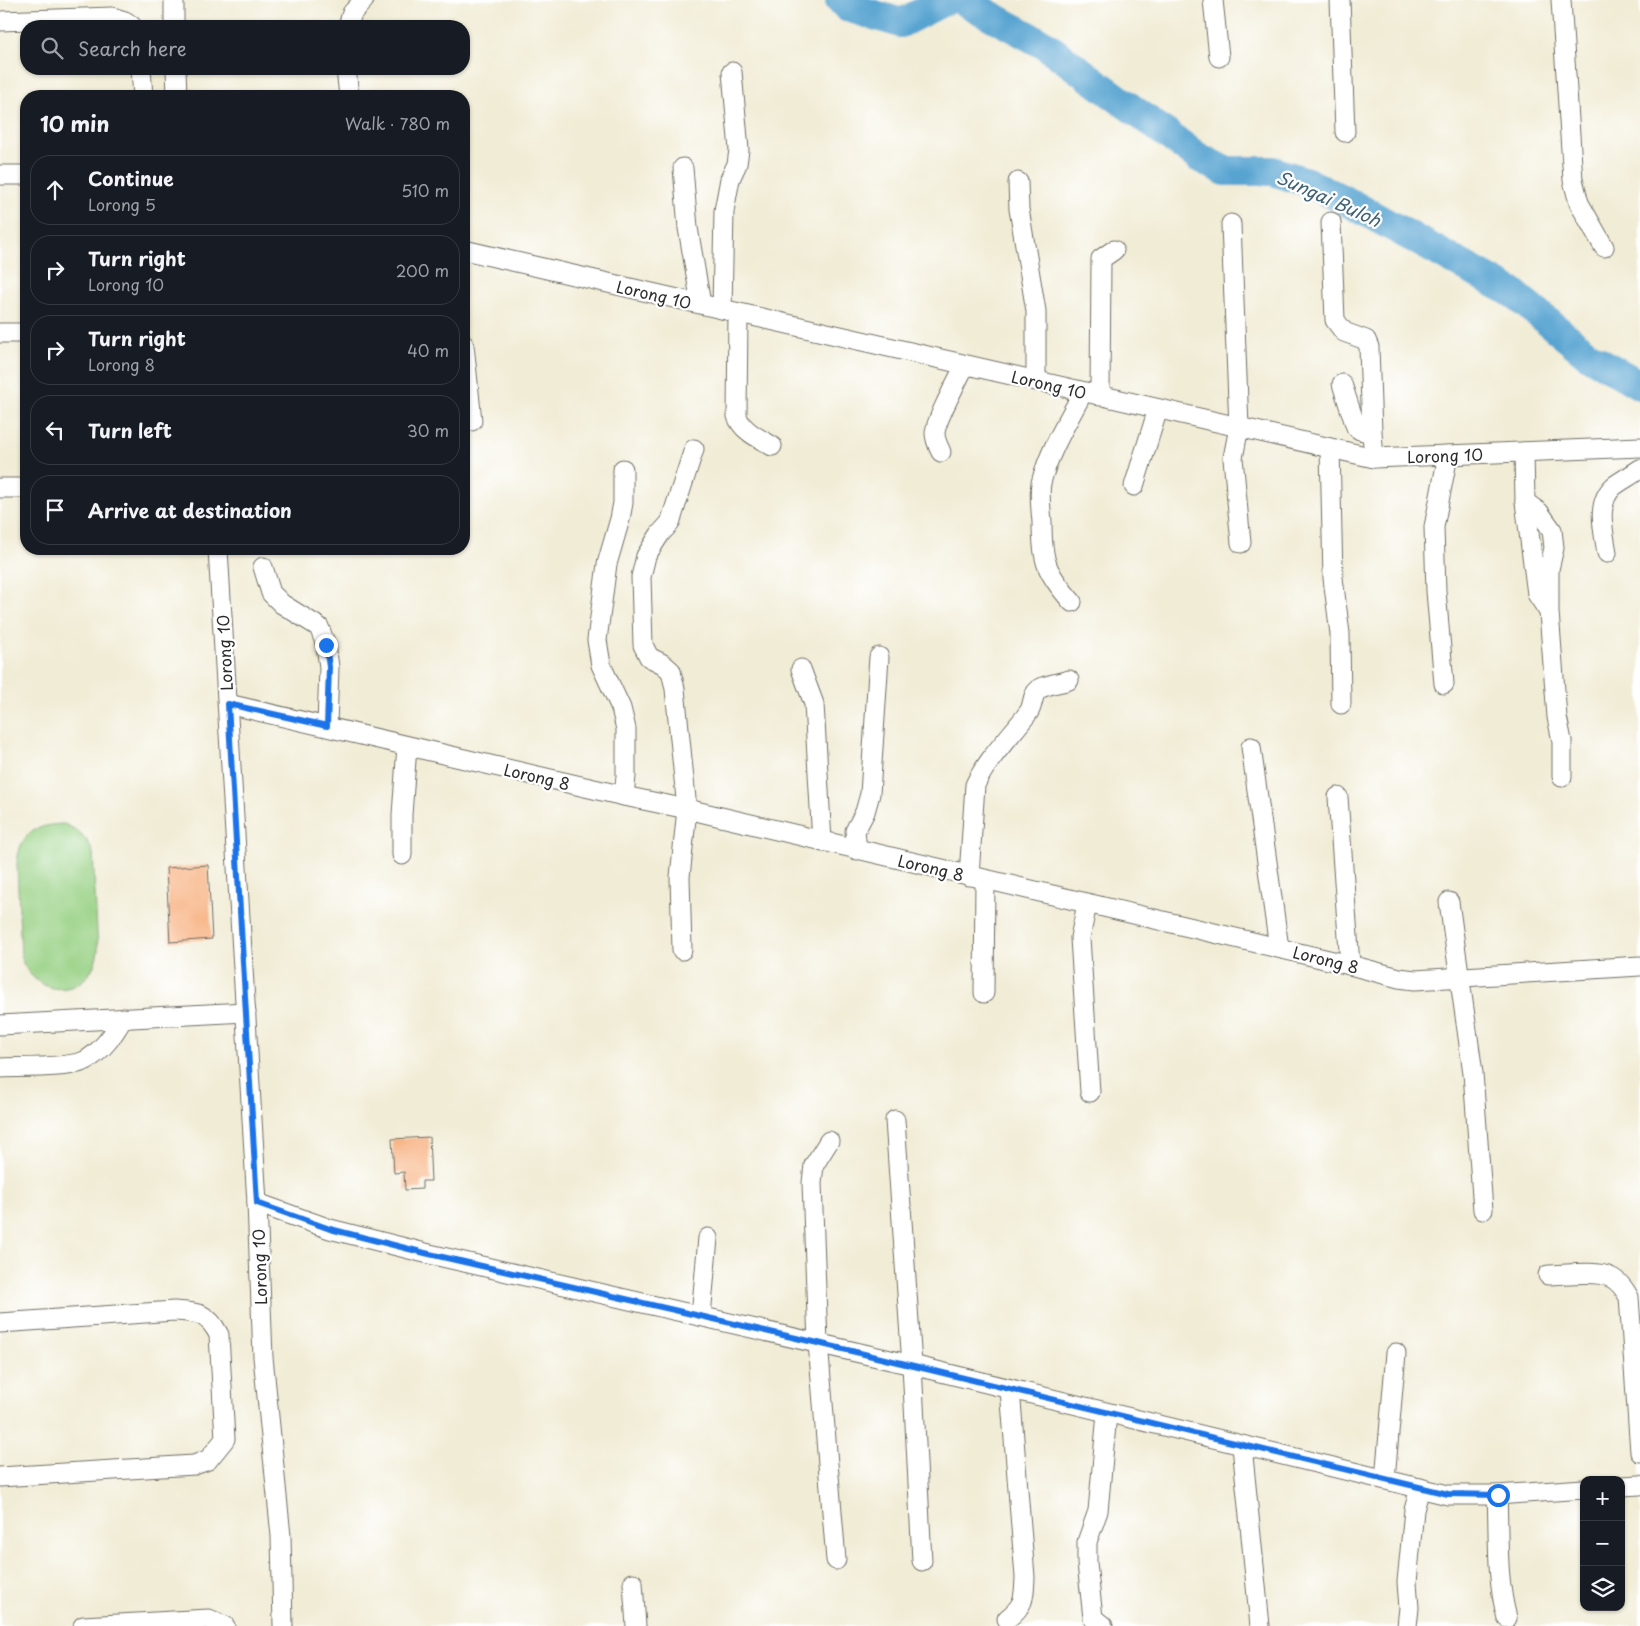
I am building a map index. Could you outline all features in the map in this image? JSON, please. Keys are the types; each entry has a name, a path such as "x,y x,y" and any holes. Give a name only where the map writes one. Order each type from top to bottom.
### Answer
{"street":[{"path":"174,0 174,20"},
{"path":"350,20 352,13 364,0"},
{"path":"1213,0 1219,57"},
{"path":"1340,0 1345,132"},
{"path":"1561,0 1573,180 1579,204 1604,247"},
{"path":"28,20 112,17 119,20"},
{"path":"0,21 20,20"},
{"path":"732,72 739,150 737,164 730,179 724,211 737,416 739,422 754,436 772,446"},
{"path":"141,75 142,90"},
{"path":"176,75 178,90"},
{"path":"346,75 348,90"},
{"path":"683,168 688,228 702,304"},
{"path":"0,175 20,175"},
{"path":"1018,182 1019,209 1036,311 1036,381"},
{"path":"1331,222 1334,313 1336,320 1344,332 1366,340 1369,346 1374,458"},
{"path":"1231,224 1239,427 1233,458 1241,543"},
{"path":"1072,602 1054,582 1042,550 1041,485 1060,434 1091,394 1101,259 1114,250"},
{"name":"Lorong 10","path":"470,251 1374,458 1640,448"},
{"path":"0,333 20,333"},
{"path":"941,452 936,444 935,432 965,365"},
{"path":"1342,384 1356,427 1372,433"},
{"path":"470,402 472,421"},
{"path":"1134,486 1158,409"},
{"path":"1330,448 1333,578 1340,634 1341,704"},
{"path":"682,950 680,877 687,809 675,689 671,671 650,657 643,644 641,577 646,556 660,534 670,523 694,449"},
{"path":"1524,452 1525,502 1539,512 1552,530 1554,548 1549,569 1549,612 1557,717 1562,732 1562,777"},
{"path":"1444,684 1436,591 1434,527 1448,455"},
{"path":"623,469 623,502 607,564 597,640 602,665 621,708 626,729 624,796"},
{"path":"1607,553 1603,516 1604,501 1614,486 1640,469"},
{"path":"0,488 20,488"},
{"name":"Lorong 10","path":"218,555 257,1203 263,1357 281,1536 284,1626"},
{"path":"263,566 271,593 282,604 319,627 326,645 329,667 327,726"},
{"path":"857,850 856,831 865,812 870,794 879,657"},
{"path":"801,669 814,704 822,842"},
{"path":"984,993 977,878 975,785 982,771 1030,711 1035,693 1049,685 1069,680"},
{"name":"Lorong 8","path":"228,704 687,809 1399,978 1415,980 1640,966"},
{"path":"402,855 402,814 407,746"},
{"path":"1251,747 1279,948"},
{"path":"1338,797 1350,965"},
{"path":"1450,902 1473,1073 1483,1210"},
{"path":"1087,904 1080,938 1090,1092"},
{"path":"0,1025 246,1012"},
{"path":"0,1068 71,1064 87,1060 110,1041 123,1018"},
{"path":"895,1120 912,1365 922,1560"},
{"path":"829,1141 814,1165 812,1183 818,1343 836,1560"},
{"path":"257,1203 330,1229 434,1255 912,1365 1107,1414 1420,1488 1448,1494 1498,1495 1580,1489"},
{"path":"701,1316 708,1238"},
{"path":"1548,1275 1600,1274 1610,1277 1620,1285 1629,1297 1640,1452"},
{"path":"0,1323 174,1312 190,1312 202,1315 212,1322 219,1335 225,1439 208,1460 194,1465 0,1477"},
{"path":"1385,1479 1396,1353"},
{"path":"1007,1619 1018,1610 1024,1597 1025,1577 1010,1389"},
{"path":"1103,1626 1093,1618 1086,1563 1086,1542 1098,1512 1107,1414"},
{"path":"1242,1446 1260,1626"},
{"path":"1625,1486 1640,1485"},
{"path":"1406,1626 1408,1608 1407,1582 1414,1510 1420,1488"},
{"path":"1498,1495 1498,1566 1501,1596 1508,1618"},
{"path":"633,1583 636,1626"},
{"path":"82,1626 209,1618 224,1625"}],"green space":[{"path":"64,824 82,835 93,853 98,950 94,966 86,978 75,985 63,988 51,987 39,982 29,972 21,958 17,863 22,844 31,832 45,826"}],"building":[{"path":"208,865 212,939 170,942 166,868"},
{"path":"429,1137 431,1181 422,1181 422,1189 405,1190 404,1172 394,1173 392,1139"}],"waterway":[{"name":"Sungai Buloh","path":"840,0 847,7 901,23 946,0"},
{"name":"Sungai Buloh","path":"962,0 1045,45 1198,157 1225,171 1273,171 1307,182 1348,202 1513,293 1588,355 1640,385"}],"route":[{"path":"326,645 329,667 327,726 228,704 257,1203 330,1229 425,1253 912,1365 1107,1414 1448,1494 1468,1496 1498,1495"}]}
